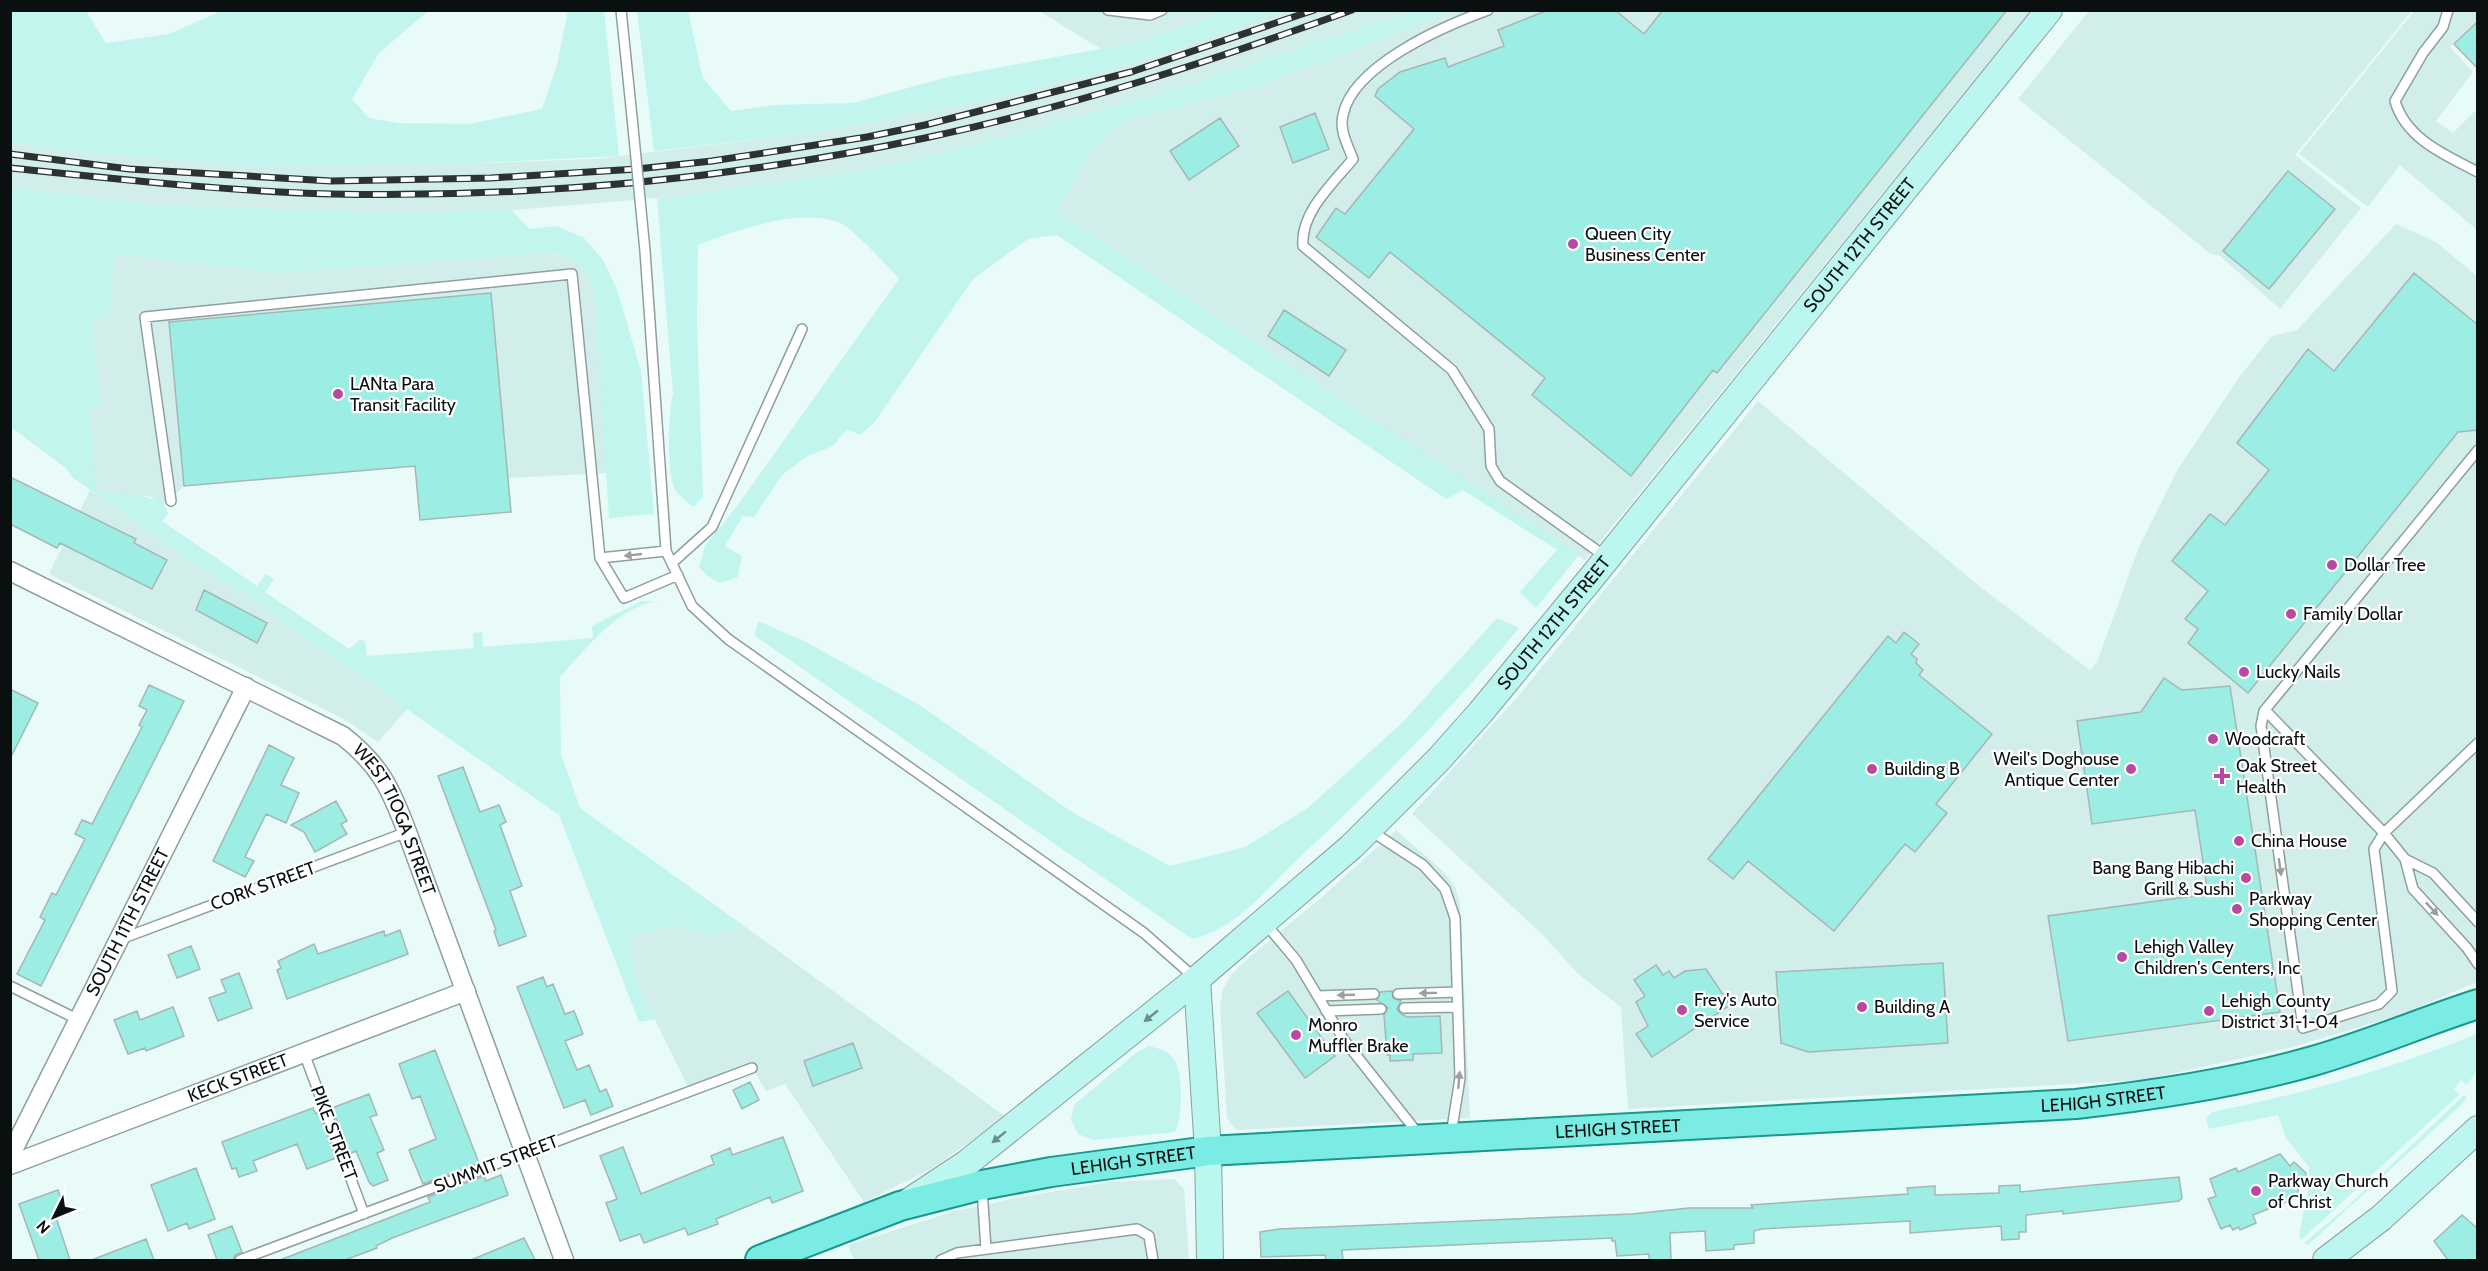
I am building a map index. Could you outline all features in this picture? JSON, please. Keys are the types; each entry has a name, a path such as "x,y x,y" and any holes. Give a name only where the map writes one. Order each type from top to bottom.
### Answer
{"main road":[{"name":"LEHIGH STREET","path":"760,1260 900,1206 982,1185 1051,1172 1208,1151 2076,1104 2231,1082 2314,1061 2478,1004"}],"street":[{"name":"SOUTH 12TH STREET","path":"900,1206 967,1163 1197,979 1265,923 1369,829 1480,713 2049,10"},
{"name":"WEST TIOGA STREET","path":"10,571 343,736 364,752 378,769 391,792 407,832 564,1260"},
{"name":"SOUTH 11TH STREET","path":"10,1156 246,687"},
{"path":"1197,979 1208,1151 1210,1260"},
{"name":"KECK STREET","path":"10,1165 466,991"},
{"path":"2326,1260 2381,1218 2474,1131"}],"lane":[{"path":"621,10 645,251 666,552 692,606 728,639 1144,933 1197,979"},
{"path":"1108,10 1150,15 1162,10"},
{"path":"1488,10 1464,19 1385,60 1369,72 1342,116 1344,135 1353,159 1312,210 1302,234 1303,246 1452,370 1489,429 1491,466 1500,482 1607,558"},
{"path":"2448,10 2443,27 2423,53 2395,101 2400,118 2416,135 2443,154 2478,172"},
{"path":"171,501 145,317 572,274 600,558 624,598 678,575"},
{"path":"672,563 712,527 802,329"},
{"path":"2477,450 2265,710 2261,726 2303,1028 2379,1004 2392,991 2374,849 2384,833 2478,743"},
{"path":"600,558 666,552"},
{"path":"2265,710 2344,789 2384,833 2405,859 2413,890 2467,948 2478,964"},
{"path":"1369,829 1423,866 1445,890 1455,918 1460,1078 1450,1137"},
{"name":"CORK STREET","path":"119,940 407,832"},
{"path":"2405,859 2433,873 2478,922"},
{"path":"1265,923 1296,960 1344,1040 1422,1139"},
{"path":"10,986 79,1020"},
{"path":"1398,994 1457,992"},
{"path":"1318,996 1374,994"},
{"path":"1404,1008 1458,1008"},
{"path":"1326,1011 1381,1009"},
{"name":"PIKE STREET","path":"304,1053 364,1214"},
{"name":"SUMMIT STREET","path":"240,1260 752,1068"},
{"path":"982,1185 986,1249"},
{"path":"941,1260 957,1253 1137,1229 1149,1236 1153,1260"}],"shaded area":[{"path":"604,10 619,156 455,164 261,166 98,154 11,142 11,11 86,11 106,43 169,34 221,11 428,11 379,53 352,99 369,118 398,123 469,124 542,109 557,65 568,11"},
{"path":"2409,10 2410,13 2295,155 2361,208 2280,309 2220,256 2211,254 2018,99 2089,11","holes":["2288,171 2334,208 2269,289 2223,251"]},
{"path":"637,11 688,11 703,78 731,111 774,105 853,103 948,77 1142,41 1226,11 1283,11 1134,63 962,105 817,132 654,151"},
{"path":"1039,11 1226,11 1142,41 1101,49"},
{"path":"1283,11 1411,11 1182,87 1001,138 862,172 671,197 512,210 386,212 150,205 11,187 11,142 98,154 261,166 455,164 594,159 817,132 962,105 1134,63"},
{"path":"1411,11 1453,11 1265,84 1125,121 1089,152 1058,212 1579,555 1536,608 1520,592 1557,550 1463,490 1446,499 1057,235 1028,239 973,279 874,423 860,435 847,429 833,446 808,456 783,474 754,517 743,516 725,546 742,556 738,577 720,583 699,567 705,546 740,502 899,279 848,228 826,219 789,219 770,222 698,245 697,323 703,497 693,507 676,491 669,458 669,429 673,394 657,199 864,171 1001,138 1182,87"},
{"path":"1453,11 2030,11 1585,560 1058,212 1089,152 1125,121 1265,84"},
{"path":"2414,11 2477,11 2477,20 2450,47 2473,72 2436,121 2453,133 2477,109 2477,230 2400,165 2368,207 2299,154"},
{"path":"11,187 150,205 386,212 512,210 529,229 557,226 584,238 603,260 617,289 641,371 654,514 609,518 594,290 587,274 578,263 558,254 279,273 114,254 109,317 92,319 100,406 90,410 96,491 138,495 159,502 166,507 168,514 162,521 257,586 266,574 274,579 265,592 349,649 360,640 365,641 367,656 474,648 473,633 482,632 483,647 593,638 592,626 642,601 658,602 644,604 617,619 560,677 561,754 580,808 744,926 712,935 675,925 628,937 636,981 655,1019 639,1022 559,815 289,627 266,606 209,574 72,477 67,469 11,427"},
{"path":"2396,224 2436,242 2477,276 2477,982 2399,1015 2293,1047 2143,1080 1628,1109 1621,1007 1578,974 1543,935 1412,814 1520,694 1758,401 1979,586 2090,670 2097,662 2139,547 2178,469 2240,376 2272,336 2297,330"},
{"path":"549,253 574,258 589,276 594,290 608,473 508,478 169,322 184,486 164,506 151,497 95,491 90,410 100,406 92,319 109,317 114,254 279,273"},
{"path":"90,490 209,574 266,606 289,627 407,709 378,742 342,718 49,574"},
{"path":"1497,618 1519,628 1413,746 1237,918 1208,934 1192,939 755,636 758,621 806,642 921,706 1072,812 1170,866 1245,847 1309,807 1403,722"},
{"path":"1396,830 1444,872 1455,887 1460,904 1470,1118 1236,1130 1227,1118 1220,1008 1223,989 1232,974 1246,960 1322,897"},
{"path":"675,925 712,934 744,926 1006,1117 931,1169 864,1202 785,1084 766,1091 750,1064 689,1089 636,981 628,937"},
{"path":"2477,1034 2477,1070 2467,1085 2461,1080 2454,1089 2460,1094 2301,1240 2299,1235 2309,1186 2309,1167 2286,1138 2278,1115 2209,1129 2206,1118 2212,1112 2346,1079 2445,1047"},
{"path":"1149,1046 1169,1054 1177,1065 1181,1107 1175,1132 1094,1140 1078,1134 1071,1119 1075,1104 1137,1052"},
{"path":"2464,1095 2467,1098 2462,1104 2308,1245 2304,1243 2347,1207"},
{"path":"1174,1179 1184,1189 1189,1260 854,1260 848,1245 955,1211 1016,1198 1110,1182"}],"building":[{"name":"Queen City Business Center","path":"1548,10 1615,10 1644,34 1663,10 2007,10 1717,373 1713,370 1631,476 1532,395 1545,378 1390,252 1369,278 1316,237 1336,208 1345,214 1414,129 1375,96 1378,89 1400,72 1445,58 1448,67 1504,46 1498,30"},
{"path":"2478,21 2478,69 2454,44"},
{"path":"1315,113 1329,149 1293,163 1280,127"},
{"path":"1220,118 1239,146 1189,180 1170,151"},
{"path":"2288,171 2335,209 2269,289 2223,251"},
{"path":"2414,273 2478,325 2478,430 2458,432 2248,693 2188,643 2198,629 2185,619 2208,591 2172,561 2210,514 2225,525 2269,470 2237,443 2308,349 2334,371"},
{"name":"LANta Para Transit Facility","path":"491,293 511,512 420,520 415,466 184,486 169,322"},
{"path":"1284,310 1346,350 1329,376 1268,336"},
{"path":"10,477 136,539 134,543 167,560 152,589 60,543 57,548 10,524"},
{"path":"204,590 267,623 257,643 196,610"},
{"name":"Building B","path":"1904,632 1919,644 1911,654 1923,670 1919,675 1992,734 1936,804 1947,813 1915,852 1905,844 1834,931 1748,861 1733,879 1708,859 1888,636 1896,643"},
{"name":"Parkway Shopping Center","path":"2164,678 2182,690 2230,686 2280,1012 2068,1041 2048,916 2208,894 2195,810 2092,824 2077,721 2141,712"},
{"path":"149,685 184,701 41,986 17,974 45,920 40,917 52,893 56,895 85,839 75,834 82,820 92,824 142,727 139,725 147,710 139,706"},
{"path":"10,689 38,703 10,759"},
{"path":"269,745 294,758 281,785 299,793 286,823 266,814 245,857 254,861 245,877 213,861"},
{"path":"463,767 480,812 499,805 506,822 500,825 522,886 510,891 526,936 499,946 494,931 496,930 438,776"},
{"path":"336,801 347,821 341,824 347,834 315,852 304,832 291,825"},
{"path":"400,930 408,954 287,999 277,970 281,968 278,961 314,944 318,954 384,931 385,936"},
{"path":"191,946 200,969 177,978 168,955"},
{"name":"Building A","path":"1943,963 1948,1043 1808,1052 1781,1043 1776,972"},
{"name":"Frey's Auto Service","path":"1656,965 1663,975 1669,971 1674,978 1685,971 1706,969 1730,1005 1652,1057 1636,1034 1648,1026 1636,1002 1645,996 1634,980"},
{"path":"239,973 252,1008 218,1021 209,998 226,992 221,980"},
{"path":"543,977 547,987 553,984 565,1014 574,1011 583,1034 565,1041 577,1070 589,1065 600,1092 606,1089 613,1106 591,1115 585,1100 564,1108 517,987"},
{"name":"Monro Muffler Brake","path":"1288,991 1335,1056 1305,1078 1257,1013"},
{"path":"1392,991 1393,998 1401,1001 1397,1009 1401,1014 1407,1017 1440,1016 1442,1053 1413,1054 1413,1060 1390,1061 1390,1055 1387,1055 1384,1015 1388,1008 1377,1000 1380,992"},
{"path":"173,1007 184,1036 146,1051 145,1048 128,1054 114,1020 137,1011 140,1020"},
{"path":"853,1043 862,1068 813,1086 804,1061"},
{"path":"435,1050 479,1163 423,1184 409,1150 436,1139 420,1096 412,1099 399,1064"},
{"path":"750,1082 759,1100 742,1109 733,1090"},
{"path":"369,1094 377,1115 370,1117 384,1150 377,1153 388,1180 373,1186 369,1182 356,1151 349,1154 332,1108"},
{"path":"313,1108 316,1114 319,1112 336,1158 307,1169 297,1144 253,1161 257,1171 239,1177 236,1168 232,1169 222,1142"},
{"path":"783,1137 803,1191 772,1203 770,1197 716,1219 718,1224 688,1235 685,1228 644,1243 640,1234 620,1241 606,1203 617,1199 600,1156 623,1147 641,1194 714,1164 711,1156 730,1148 732,1155"},
{"name":"Parkway Church of Christ","path":"2280,1154 2290,1166 2294,1162 2306,1173 2305,1187 2298,1186 2298,1197 2253,1215 2256,1223 2240,1230 2239,1227 2233,1230 2230,1225 2221,1229 2208,1199 2216,1196 2210,1179 2236,1168 2238,1172"},
{"path":"196,1168 215,1219 189,1229 187,1223 168,1231 151,1185"},
{"path":"501,1175 508,1195 392,1238 376,1246 377,1248 345,1260 280,1260 430,1202 428,1197 484,1176 486,1181"},
{"path":"2179,1177 2182,1198 2179,1201 2063,1214 2063,1211 2026,1215 2026,1232 2019,1232 2019,1239 2002,1240 2001,1226 1910,1233 1910,1221 1761,1229 1754,1231 1754,1243 1734,1245 1734,1249 1706,1251 1705,1231 1670,1233 1671,1260 1649,1260 1649,1254 1617,1256 1615,1241 1612,1241 1612,1238 1342,1250 1343,1260 1326,1260 1325,1255 1261,1257 1260,1232 1279,1229 1632,1214 1689,1208 1753,1208 1751,1205 1908,1194 1907,1188 1935,1186 1935,1195 1999,1193 1999,1186 2020,1185 2020,1192"},
{"path":"58,1190 64,1207 54,1211 70,1260 39,1260 19,1204"},
{"path":"2462,1215 2478,1229 2478,1260 2448,1260 2434,1241"},
{"path":"232,1226 242,1252 235,1255 233,1260 217,1260 208,1235"},
{"path":"524,1238 535,1260 471,1260"},
{"path":"146,1239 154,1260 94,1259"}],"railway":[{"path":"10,154 129,169 331,181 491,178 637,169 712,161 867,137 925,125 1131,72 1314,10"},
{"path":"10,168 211,187 332,194 481,193 630,183 704,175 852,152 980,126 1141,82 1352,10"}],"place":[{"name":"Queen City Business Center","path":"1573,244"},
{"name":"LANta Para Transit Facility","path":"338,394"},
{"name":"Dollar Tree","path":"2332,565"},
{"name":"Family Dollar","path":"2291,614"},
{"name":"Lucky Nails","path":"2244,672"},
{"name":"Woodcraft","path":"2213,739"},
{"name":"Building B","path":"1872,769"},
{"name":"Weil's Doghouse Antique Center","path":"2131,769"},
{"name":"Oak Street Health","path":"2222,776"},
{"name":"China House","path":"2239,841"},
{"name":"Bang Bang Hibachi Grill & Sushi","path":"2246,878"},
{"name":"Parkway Shopping Center","path":"2237,909"},
{"name":"Lehigh Valley Children's Centers, Inc","path":"2122,957"},
{"name":"Building A","path":"1862,1007"},
{"name":"Frey's Auto Service","path":"1682,1010"},
{"name":"Lehigh County District 31-1-04","path":"2209,1011"},
{"name":"Monro Muffler Brake","path":"1296,1035"},
{"name":"Parkway Church of Christ","path":"2256,1191"}]}
